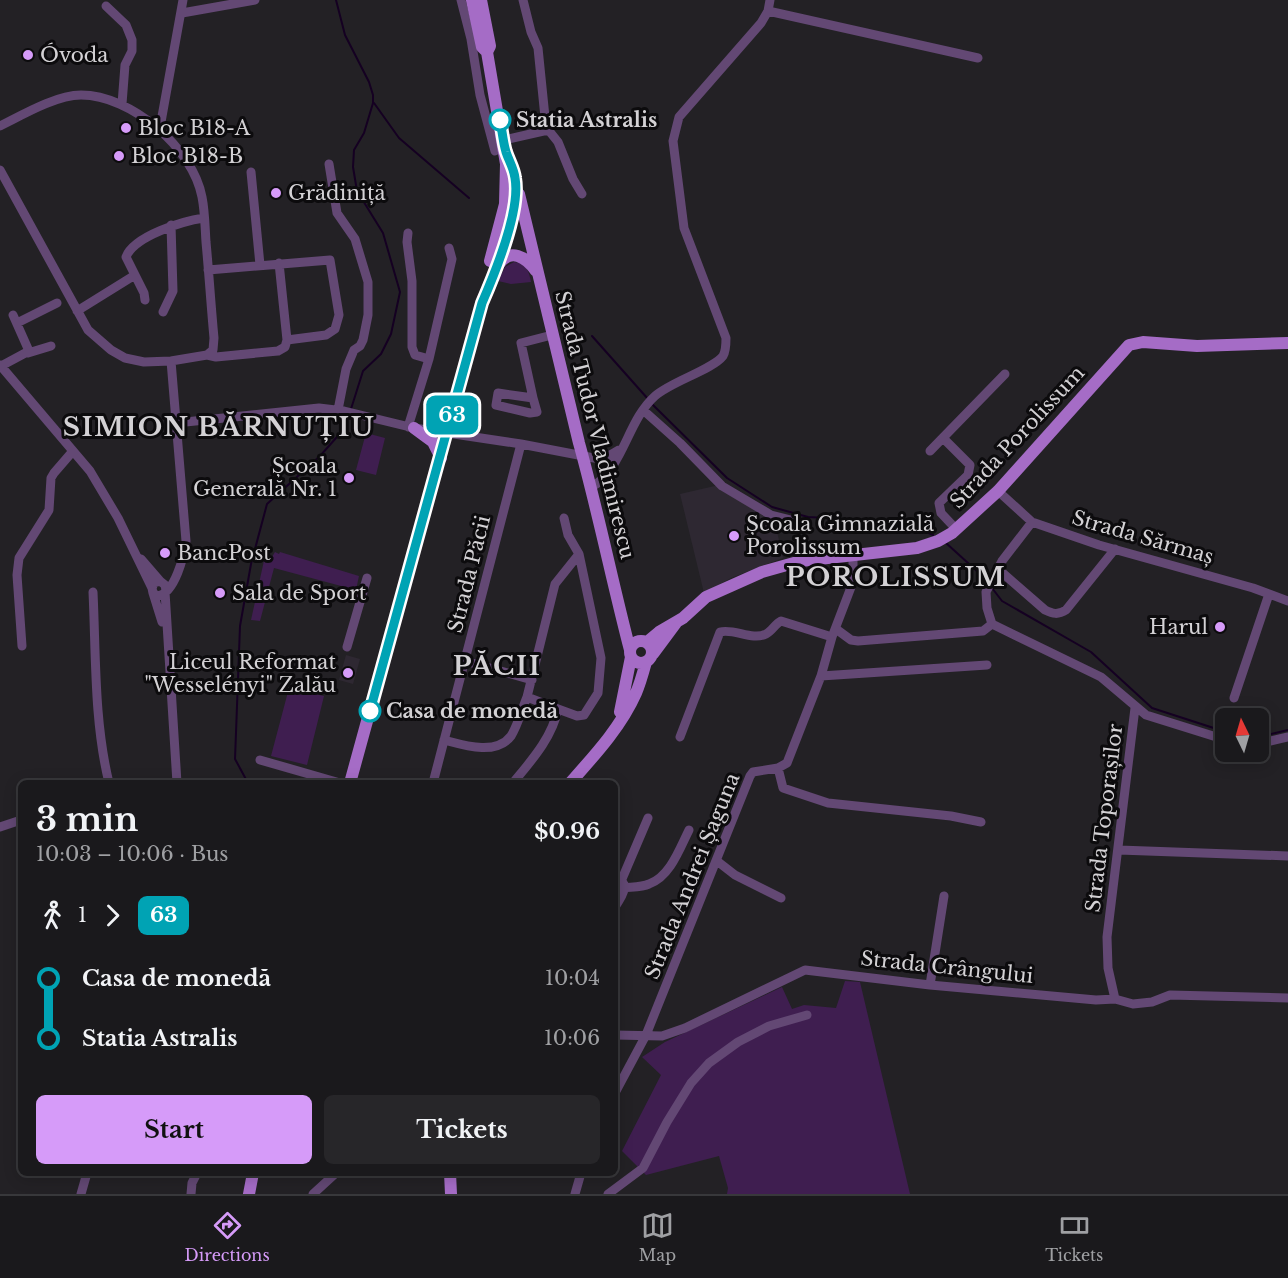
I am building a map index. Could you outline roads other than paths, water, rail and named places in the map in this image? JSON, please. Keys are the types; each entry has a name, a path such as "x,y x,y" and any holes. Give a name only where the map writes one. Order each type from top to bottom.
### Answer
{"main road":[{"path":"472,0 482,47 487,52"},
{"path":"481,0 490,46 487,52 501,147"},
{"name":"Strada Tudor Vladimirescu","path":"501,147 515,178 631,653 624,697 614,728"},
{"name":"Strada Tudor Vladimirescu","path":"501,147 510,217 529,238"},
{"path":"482,303 496,268 510,217 516,192 515,178"},
{"path":"351,780 448,433 482,303 486,276 510,217"},
{"path":"496,268 500,261 513,255 524,257 537,272"},
{"name":"Strada Porolissum","path":"645,641 676,622 706,597 762,572 801,561 917,549 957,530 998,491 1129,345 1143,342 1197,346 1288,343"},
{"path":"411,428 433,442 441,458"},
{"path":"624,622 652,647 650,658 636,662 631,653 637,641 645,641"},
{"name":"Strada Porolissum","path":"650,658 676,622"},
{"name":"Strada Tudor Vladimirescu","path":"572,780 614,728 636,693 650,658"},
{"path":"249,1194 254,1176"},
{"path":"450,1176 451,1194"}],"street":[{"path":"157,128 162,122 183,0"},
{"path":"182,13 255,0"},
{"path":"461,0 471,39 480,95 501,147 548,130"},
{"path":"523,0 531,32 537,41 546,127 558,142 573,179 582,194"},
{"path":"592,487 604,477 645,407 655,396 722,357 726,338 684,228 673,141 679,117 761,23 768,11 770,0"},
{"path":"106,6 126,25 132,40 132,51 124,65 122,104"},
{"path":"768,11 978,58"},
{"path":"0,126 42,105 79,95 101,97 122,104 157,128 183,153 194,171 202,196 214,338 213,350 207,355"},
{"path":"329,164 337,213 355,239 368,282 368,315 363,340 354,350 346,369 341,410"},
{"path":"0,170 87,330 111,350 125,358 144,362 171,361 207,355 216,357 278,351 285,347 287,340 279,263"},
{"path":"251,172 260,265"},
{"path":"145,300 126,257 129,249 171,225 204,218"},
{"path":"163,312 173,291 171,225"},
{"path":"408,232 406,242 412,281 412,346 416,355 429,359"},
{"path":"411,428 452,259 450,248"},
{"path":"208,270 327,259 332,261 339,315 335,329 326,335 287,340"},
{"path":"77,311 135,275"},
{"path":"28,353 29,348 15,319 57,303"},
{"path":"533,398 520,343 552,335"},
{"path":"51,346 28,353 0,366 4,378 73,451 104,493 136,552 160,588 174,717 177,780"},
{"path":"160,588 181,568 186,533 171,361"},
{"path":"930,451 1005,374"},
{"path":"645,407 722,486 771,515 799,522"},
{"path":"176,423 319,408 341,410 411,428 521,444 583,456 600,458 614,454 621,449"},
{"path":"943,438 969,462 970,467 968,474 939,503 941,513 957,530"},
{"name":"Strada Păcii","path":"434,780 521,444"},
{"path":"22,646 17,574 19,558 50,510 51,478 73,451"},
{"name":"Strada Sărmaș","path":"998,491 1032,522 1288,601"},
{"path":"527,697 577,716 584,715 598,693 601,658 579,554 568,535 564,518"},
{"path":"680,737 720,632 757,636 766,634 781,621 858,641 982,631 992,624 987,608 986,592 1032,522"},
{"path":"996,574 1045,610 1053,614 1060,614 1066,610 1114,549"},
{"path":"444,740 468,746 486,747 498,744 510,737 532,680 555,584 579,554"},
{"path":"853,556 853,582 821,676 787,763 778,768 783,788 828,803 951,816 981,822"},
{"path":"347,647 367,578"},
{"path":"93,592 99,724 108,780"},
{"path":"1234,698 1269,594"},
{"name":"Strada Toporașilor","path":"992,624 1101,677 1135,708 1107,937 1108,968 1115,999"},
{"path":"465,662 532,680"},
{"path":"821,676 987,665"},
{"path":"1135,708 1146,715 1215,737"},
{"path":"515,780 541,748 558,709"},
{"path":"1269,741 1288,737"},
{"path":"260,760 329,780"},
{"name":"Strada Andrei Șaguna","path":"618,1087 646,1035 750,776 753,772 778,768"},
{"path":"648,818 620,881 649,884 661,878 676,856 689,830"},
{"path":"0,827 18,821"},
{"path":"1119,850 1288,856"},
{"path":"717,861 735,875 781,898"},
{"path":"930,985 944,896"},
{"name":"Strada Crângului","path":"618,1035 662,1036 685,1028 805,970 930,985 1096,1000 1115,999 1132,1004 1152,1002 1170,995 1288,998"},
{"path":"608,1194 639,1172 691,1083 709,1063 738,1042 769,1026 807,1015"},
{"path":"81,1194 86,1176"},
{"path":"191,1194 196,1176"},
{"path":"313,1194 333,1176"},
{"path":"575,1194 580,1176"}],"waterway":[{"path":"336,0 345,35 369,82 373,95 373,103 364,133 354,150 353,167 357,191 383,233 400,292 391,334 381,354 363,371 351,409"},
{"path":"374,103 399,138 469,198"},
{"path":"592,336 648,399"},
{"path":"652,404 727,478 772,507 808,517 844,519 864,524 914,526 933,535"},
{"path":"246,780 235,759 240,626 251,564 267,504 320,456 344,429 349,415"},
{"path":"946,543 988,584"},
{"path":"992,588 1002,601 1091,652 1152,708 1215,728"},
{"path":"1269,734 1288,730"}],"place":[{"name":"Óvoda","path":"28,55"},
{"name":"Statia Astralis","path":"500,120"},
{"name":"Bloc B18-A","path":"126,128"},
{"name":"Bloc B18-B","path":"119,156"},
{"name":"Grădiniță","path":"276,193"},
{"name":"Școala Generală Nr. 1","path":"349,478"},
{"name":"Școala Gimnazială Porolissum","path":"734,536"},
{"name":"BancPost","path":"165,553"},
{"name":"Sala de Sport","path":"220,593"},
{"name":"Harul","path":"1220,627"},
{"name":"Liceul Reformat \"Wesselényi\" Zalău","path":"348,673"},
{"name":"Casa de monedă","path":"370,711"}],"district":[{"name":"SIMION BĂRNUȚIU","path":"219,427"},
{"name":"POROLISSUM","path":"896,577"},
{"name":"PĂCII","path":"497,666"}]}
